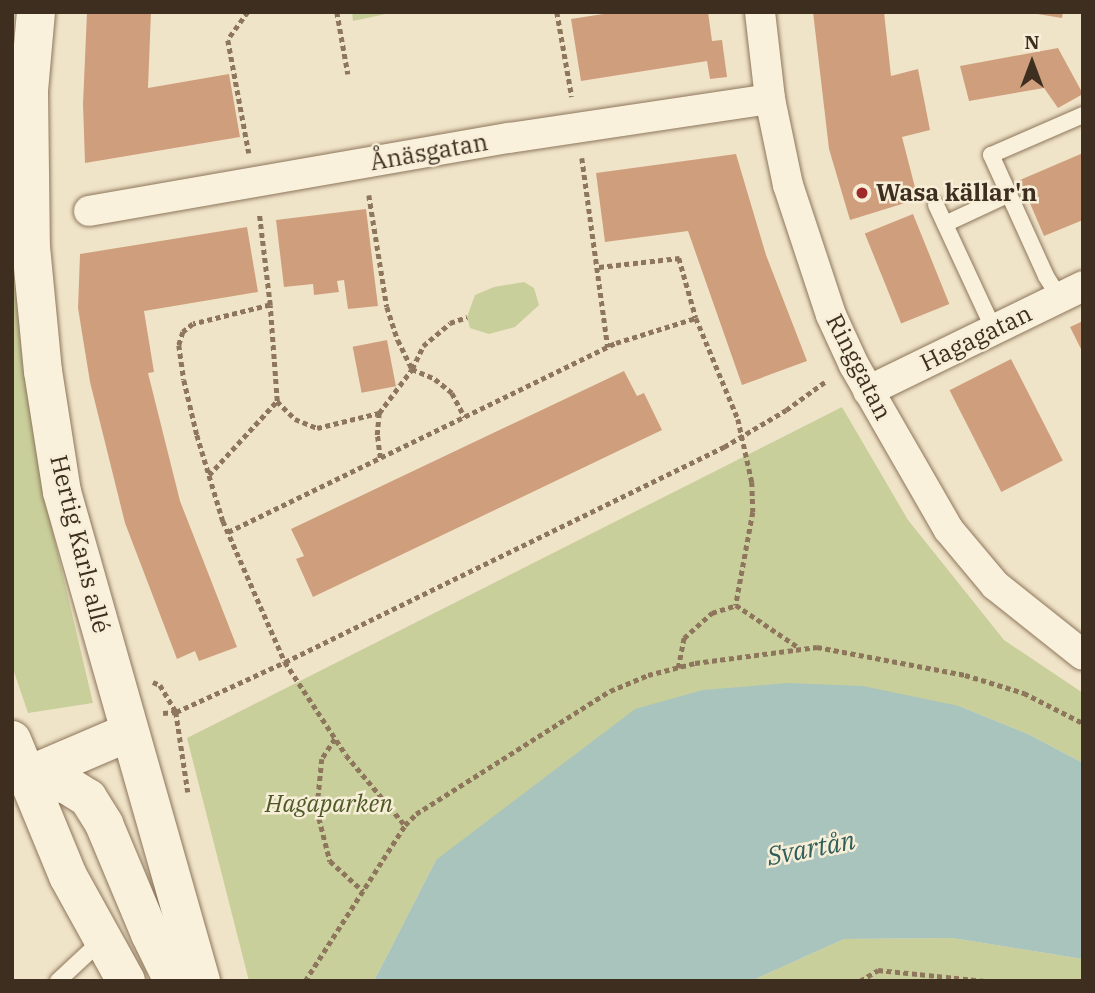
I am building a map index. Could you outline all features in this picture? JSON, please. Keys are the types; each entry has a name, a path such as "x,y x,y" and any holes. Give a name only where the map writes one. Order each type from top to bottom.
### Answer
{"main road":[{"name":"Hertig Karls allé","path":"36,12 29,91 31,237 43,371 62,492 201,981"},
{"path":"19,779 130,732"},
{"path":"12,740 19,779 68,877 126,981"},
{"path":"19,779 67,785 88,798 104,824 150,934 173,981"}],"street":[{"name":"Ringgatan","path":"760,12 770,99 788,185 831,315 854,365 949,530 995,585 1083,655"},
{"name":"Ånäsgatan","path":"89,211 578,127 770,99"},
{"name":"Hagagatan","path":"868,391 1071,292"}],"lane":[{"path":"1071,292 1009,194 991,155 1083,116"},
{"path":"945,224 1009,194"},
{"path":"936,205 994,330"},
{"path":"58,981 103,940"}],"path":[{"path":"248,12 228,40 255,182 270,305 277,401 295,419 317,428 379,414"},
{"path":"337,12 348,74"},
{"path":"557,12 600,267 608,347"},
{"path":"364,163 387,307 398,340 412,369 435,379 452,393 465,417"},
{"path":"600,267 679,258 696,318 742,436 752,482 753,512 736,605"},
{"path":"270,305 192,324 183,332 179,345 184,380 209,475 228,532 285,662 335,739 405,825"},
{"path":"380,458 377,435 379,414 412,369 423,346 450,323 467,317"},
{"path":"228,532 608,347 696,318"},
{"path":"190,801 176,712 285,662 742,436 854,365"},
{"path":"209,475 277,401"},
{"path":"736,605 799,647"},
{"path":"678,668 684,638 712,613 736,605"},
{"path":"305,981 405,825 416,814 610,691 678,668 799,647 817,647 965,676 1024,693 1083,723"},
{"path":"335,739 322,759 317,810 330,861 363,891"},
{"path":"860,981 878,970 987,981"}],"green space":[{"path":"352,12 395,12 353,21"},
{"path":"12,196 25,356 53,533 93,703 28,713 12,666"},
{"path":"524,282 534,288 539,305 515,327 489,334 470,328 467,317 475,295 494,287"},
{"name":"Hagaparken","path":"842,407 908,520 1004,640 1083,693 1083,763 1028,734 959,706 436,860 374,981 249,981 187,738"},
{"path":"952,938 1083,959 1083,981 751,981 844,939"}],"water":[{"name":"Svartån","path":"788,683 863,686 959,706 1028,734 1083,763 1083,959 952,938 844,939 751,981 374,981 436,860 635,709 703,690"}],"building":[{"path":"87,12 151,12 148,88 229,74 240,137 85,163 83,104"},
{"path":"616,12 708,12 712,41 722,40 727,77 710,79 707,61 581,81 571,19"},
{"path":"813,12 884,12 891,76 918,69 930,130 902,137 918,199 850,220 829,149"},
{"path":"1025,12 1063,12 1062,18"},
{"path":"1058,48 1083,94 1058,108 1044,88 969,101 960,66"},
{"path":"1083,153 1083,220 1044,236 1020,180"},
{"path":"736,154 766,255 807,361 742,385 688,231 605,242 596,173"},
{"path":"366,209 378,306 348,309 344,280 337,281 339,292 314,295 313,284 284,287 276,220"},
{"path":"913,214 949,304 901,323 865,233"},
{"path":"247,227 258,292 144,311 154,372 148,373 180,501 237,647 199,661 195,651 177,659 125,523 90,382 78,308 80,254"},
{"path":"1083,321 1083,353 1070,327"},
{"path":"387,340 396,386 362,393 353,347"},
{"path":"1011,359 1063,461 1001,492 950,390"},
{"path":"624,371 637,396 644,393 662,430 313,597 296,559 304,556 291,529"}],"place":[{"name":"Wasa källar'n","path":"862,193"}]}
